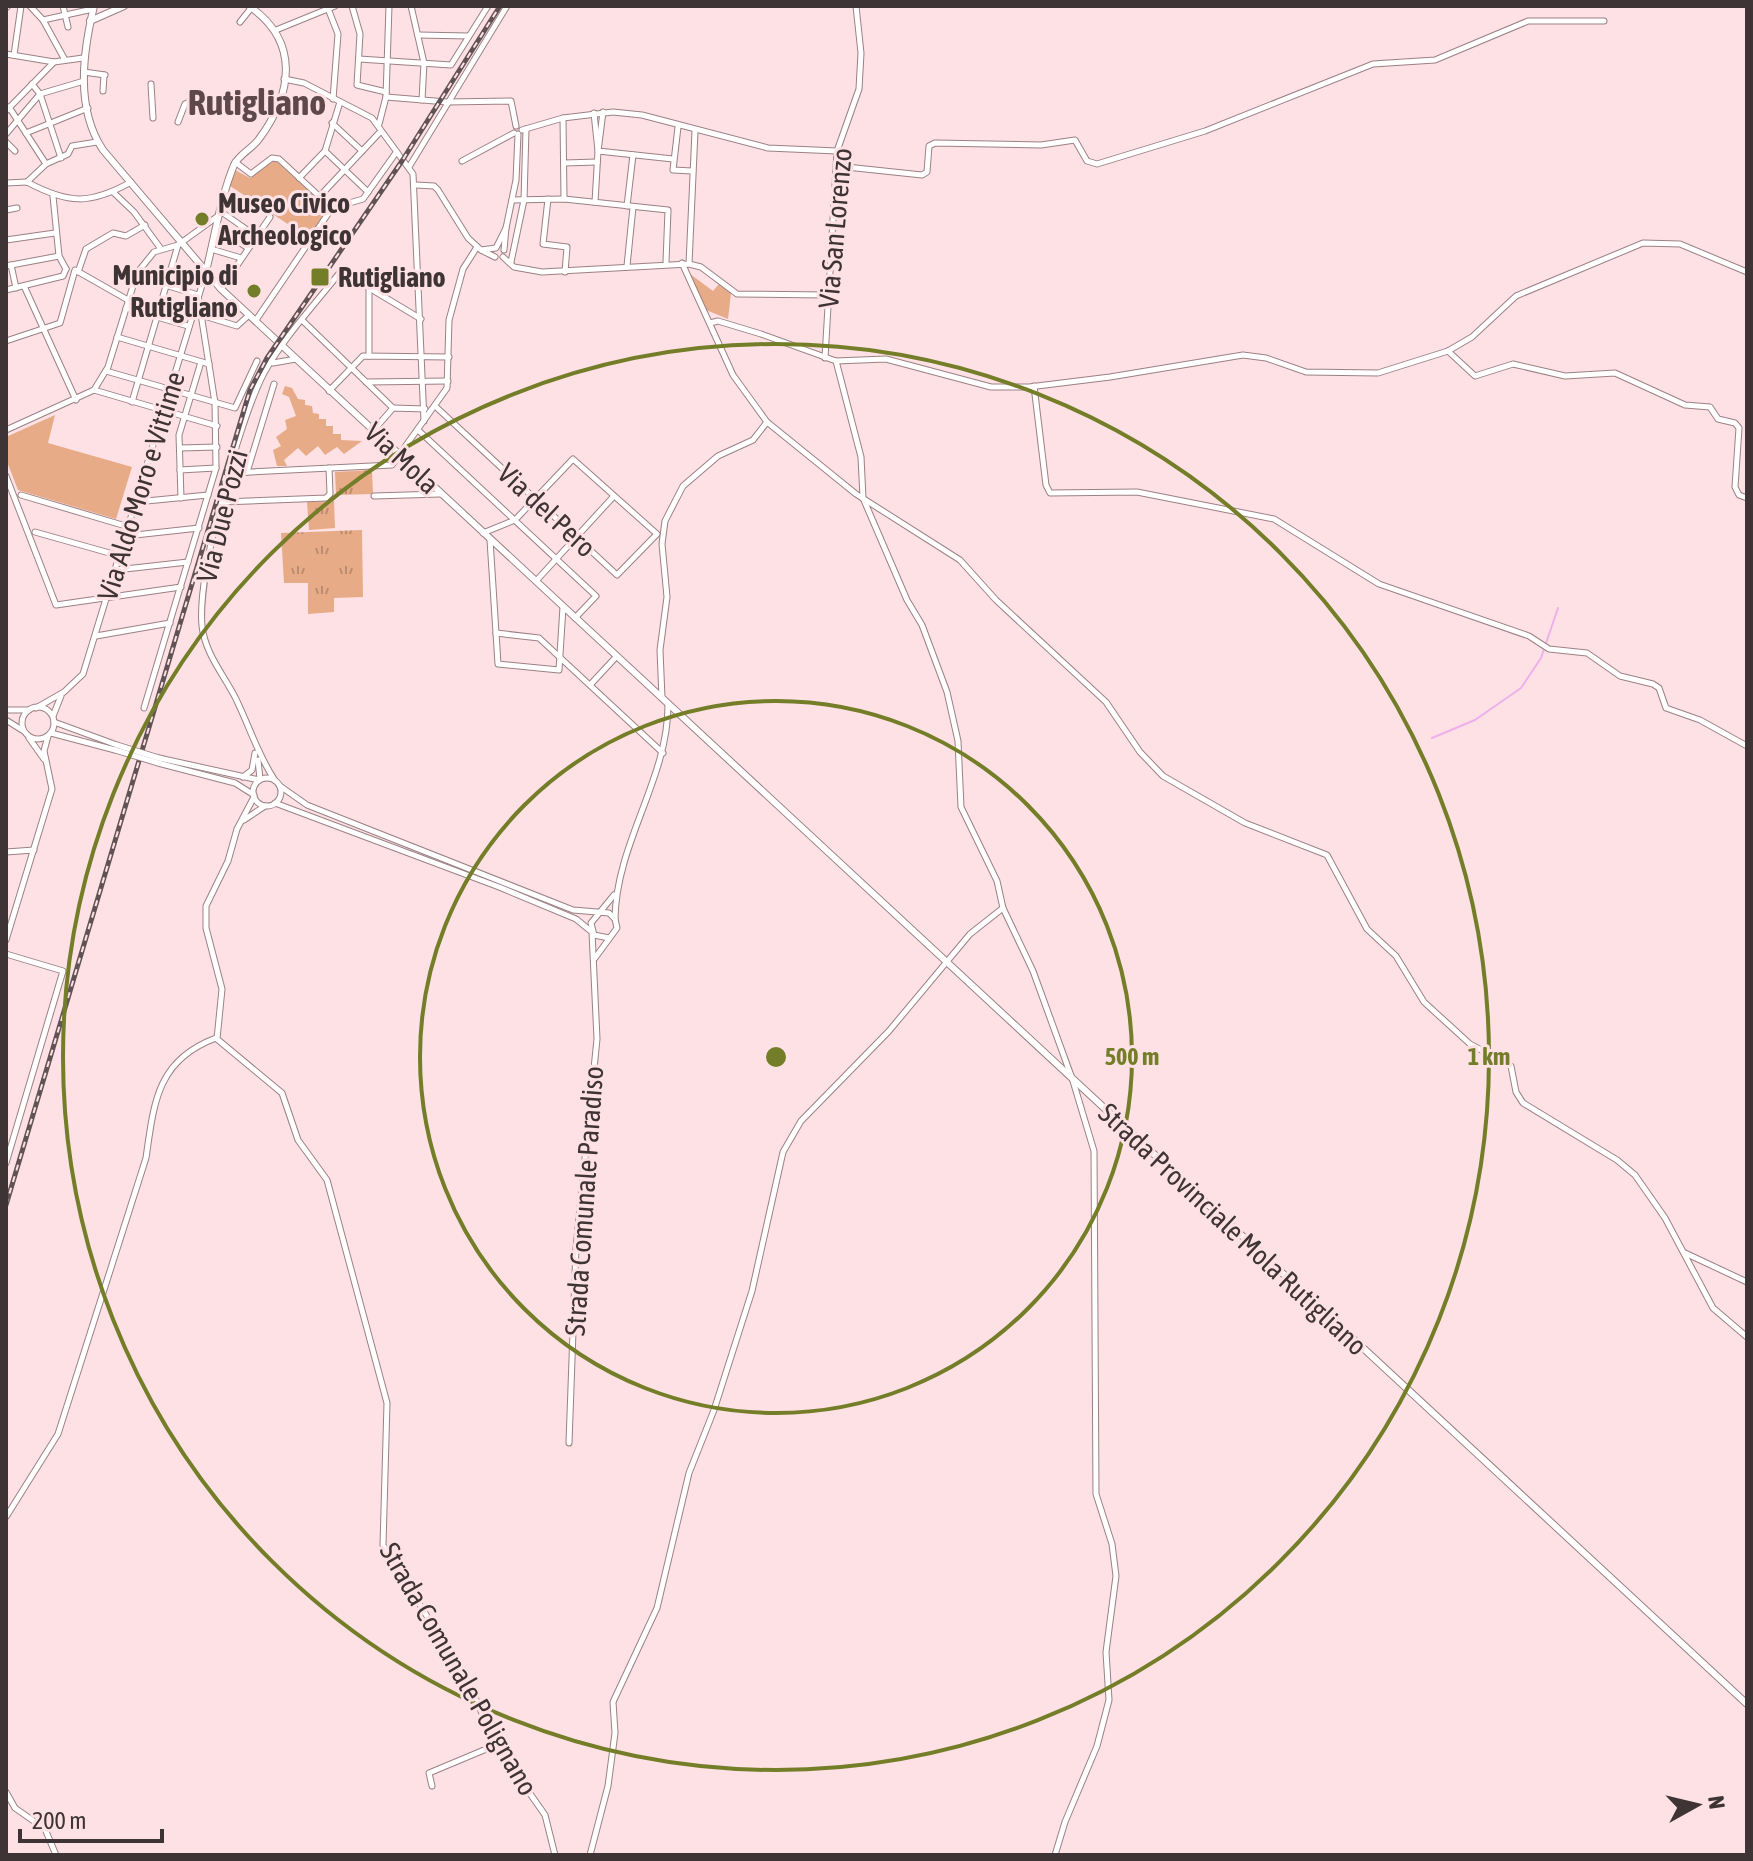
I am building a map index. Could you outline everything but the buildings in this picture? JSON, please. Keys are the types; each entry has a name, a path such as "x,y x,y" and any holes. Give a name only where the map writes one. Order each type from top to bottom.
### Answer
{"main road":[{"path":"90,21 124,6"},
{"path":"206,272 235,162 254,145 274,115 284,79 285,48 276,30 251,6"},
{"path":"94,8 83,58 88,108 97,142"},
{"name":"Via Mola","path":"97,142 221,289 685,721"},
{"name":"Strada Provinciale Mola Rutigliano","path":"685,721 1747,1704"}],"street":[{"path":"14,55 21,6"},
{"path":"30,6 43,20 65,60"},
{"path":"63,6 68,27"},
{"path":"240,22 251,6"},
{"path":"352,6 360,34 357,85 422,100 511,101 519,130 524,200 510,263"},
{"path":"319,197 380,128 386,94 389,6"},
{"path":"411,6 424,63 422,100"},
{"path":"359,59 451,65 488,6"},
{"path":"409,167 507,6"},
{"name":"Via San Lorenzo","path":"825,358 826,295 835,237 837,151 859,89 861,53 856,6"},
{"path":"276,30 330,7 338,34 337,100 325,151 299,178"},
{"path":"43,20 94,8"},
{"path":"837,166 922,175 927,172 929,146 935,143 1041,145 1071,140 1079,142 1087,161 1097,164 1205,131 1373,64 1435,60 1528,21 1604,21"},
{"path":"418,35 469,36"},
{"path":"6,54 54,62 83,58"},
{"path":"46,164 8,109 54,62"},
{"path":"84,72 105,75 103,91"},
{"path":"284,79 304,83 380,128 395,154 409,167 416,185 424,421"},
{"path":"6,134 40,94 84,81"},
{"path":"32,84 40,94 61,158"},
{"path":"151,84 153,118"},
{"path":"178,122 185,104 200,97"},
{"path":"26,133 88,108"},
{"path":"462,161 519,130 563,118 603,112 642,115 678,127 774,149 837,151"},
{"path":"595,202 603,112"},
{"path":"594,113 598,151"},
{"path":"563,118 564,199"},
{"path":"331,122 362,151"},
{"path":"678,127 673,170 692,171"},
{"path":"503,254 519,130"},
{"path":"695,131 686,264 736,381 767,422 863,498 960,560 996,600 1106,702 1140,752 1163,776 1245,823 1327,855 1367,929 1396,956 1424,1002 1470,1044 1508,1063 1523,1103 1631,1170 1684,1252 1713,1308 1747,1337"},
{"path":"6,142 15,151"},
{"path":"27,182 46,164 68,154 72,146 97,142"},
{"path":"325,151 368,193"},
{"path":"598,151 673,159"},
{"path":"256,320 332,208 362,200 395,154"},
{"path":"627,266 633,155"},
{"path":"235,162 251,174 275,157 332,208"},
{"path":"564,163 597,162"},
{"path":"6,183 27,182 53,196 72,200 113,192 132,182"},
{"path":"416,185 434,186 479,248 495,257 503,254"},
{"path":"113,192 145,225 161,249"},
{"path":"53,196 59,256 66,269"},
{"path":"548,199 543,244 567,247 565,272"},
{"path":"512,200 564,199 668,210 666,262"},
{"path":"6,210 17,208"},
{"path":"6,430 94,390 106,371 136,276 150,256 161,249 180,244 220,214 256,236"},
{"path":"221,289 270,217"},
{"path":"6,341 60,323 86,249 113,233 126,236 145,225"},
{"path":"495,257 506,228"},
{"path":"6,240 55,233"},
{"path":"228,235 248,248"},
{"path":"710,323 718,321 836,361 880,358 986,386 1034,386 1170,369 1243,355 1266,358 1306,372 1384,372 1448,351 1467,341 1516,296 1643,243 1688,246 1747,272"},
{"path":"132,402 180,244"},
{"path":"479,248 496,248 510,263 527,271 565,272 666,262 701,267 737,294 826,295"},
{"path":"231,473 392,465 447,388 449,320 463,269 479,248"},
{"path":"211,249 242,258"},
{"path":"16,288 8,266 59,256"},
{"path":"66,269 77,271 128,300"},
{"path":"6,290 63,276 66,269"},
{"name":"Via Due Pozzi","path":"274,779 258,755 235,698 212,659 202,627 207,561 252,402 269,366 341,271 369,288"},
{"name":"Via Aldo Moro e Vittime","path":"33,709 64,692 83,674 206,272"},
{"path":"136,276 198,295 217,426 216,468 144,708"},
{"path":"24,286 76,400"},
{"path":"369,288 421,319"},
{"path":"369,288 369,356"},
{"path":"126,308 188,326"},
{"path":"201,315 237,326 249,315"},
{"path":"303,321 393,408 434,407"},
{"path":"117,337 209,364"},
{"path":"1448,351 1475,376 1513,364 1565,376 1615,373 1685,405 1710,407 1718,419 1735,423 1739,428 1735,487 1739,495 1747,498"},
{"path":"329,391 363,356 449,357"},
{"path":"269,366 279,360 296,359"},
{"path":"106,371 235,408 257,361"},
{"path":"836,361 861,457 863,498 942,674 958,741 961,807 997,881 1003,908 1033,971 1073,1081 1095,1161 1096,1494 1112,1544 1116,1576 1106,1652 1110,1683 1108,1710 1055,1855"},
{"path":"181,498 180,448 185,417 201,362"},
{"path":"365,382 448,381"},
{"path":"247,472 274,384"},
{"path":"1034,386 1046,485 1050,493 1137,492 1274,519 1379,584 1529,636 1549,649 1587,653 1620,676 1653,684 1659,688 1666,708 1700,720 1747,746"},
{"path":"94,390 217,426"},
{"name":"Via del Pero","path":"434,407 617,575 657,534 614,496"},
{"path":"373,432 393,408"},
{"path":"662,699 660,650 667,597 662,544 665,521 683,486 718,456 753,440 767,422"},
{"path":"418,430 596,596 575,618"},
{"path":"180,448 217,447"},
{"path":"483,533 515,520 573,459 614,496 536,581"},
{"path":"180,470 216,468"},
{"path":"223,502 326,498 330,494 329,468"},
{"path":"6,476 56,605 181,587"},
{"path":"374,496 440,494"},
{"path":"21,495 129,527"},
{"path":"136,502 208,495"},
{"path":"126,536 199,528"},
{"path":"35,532 120,556"},
{"path":"490,539 498,664 559,670 563,607"},
{"path":"116,570 188,562"},
{"path":"96,636 170,622"},
{"path":"496,633 539,638 663,753"},
{"path":"590,685 616,657"},
{"name":"Via Aldo Moro e Vittime","path":"53,719 64,692"},
{"path":"595,959 617,928 615,893 635,823 663,753 668,705"},
{"path":"33,709 23,719 26,733 47,763"},
{"path":"6,710 46,710 53,719 116,748"},
{"path":"6,940 52,789 44,751 53,719"},
{"path":"6,720 39,739 49,734 116,748 235,783 265,806"},
{"path":"243,777 252,770 255,748"},
{"name":"Via Due Pozzi","path":"258,755 259,780"},
{"path":"158,760 259,780 274,779 307,805 573,910 609,913 615,919"},
{"path":"6,1517 58,1434 146,1158 150,1125 166,1073 180,1056 216,1038 222,989 206,928 206,906 228,861 259,780"},
{"path":"275,803 281,795 280,786"},
{"path":"240,823 275,803 312,814 576,919 602,939 610,938"},
{"path":"6,852 34,850"},
{"path":"592,932 591,923 615,893"},
{"path":"590,1855 608,1786 615,1733 613,1702 657,1608 689,1473 714,1410 752,1291 783,1152 801,1121 889,1031 976,928 1003,908"},
{"name":"Strada Comunale Paradiso","path":"569,1443 576,1248 597,1039 592,932"},
{"path":"6,954 63,971 6,1163"},
{"name":"Strada Comunale Polignano","path":"216,1038 282,1093 298,1140 327,1180 387,1403 383,1545 455,1659 496,1745 545,1815 555,1855"},
{"path":"1684,1252 1747,1282"},
{"path":"432,1786 428,1776 433,1771 496,1745"},
{"path":"6,1792 15,1808 45,1829 56,1855"}],"green space":[{"path":"275,160 329,209 309,238 230,186 235,170 250,178"},
{"path":"690,274 713,291 719,284 731,293 728,319 706,310"},
{"path":"285,386 292,388 298,399 305,400 305,405 312,406 313,413 319,414 319,419 326,419 326,426 333,426 333,434 341,434 341,440 362,441 344,454 337,447 325,455 318,446 306,456 298,448 284,460 287,466 277,466 273,450 281,446 276,437 287,429 285,420 296,416 289,397 282,394"},
{"path":"55,415 48,443 132,467 116,519 18,490 6,459 6,437"},
{"path":"372,470 373,494 336,495 335,472"},
{"path":"334,501 335,528 309,530 307,502"},
{"path":"362,530 363,597 334,598 334,612 308,614 308,583 284,583 281,533"}],"waterway":[{"path":"1432,738 1475,720 1521,688 1541,658 1558,608"}],"railway":[{"path":"6,1205 250,390 267,358 402,161 500,6"}],"place":[{"name":"Museo Civico Archeologico","path":"202,219"},
{"name":"Rutigliano","path":"320,277"},
{"name":"Municipio di Rutigliano","path":"254,291"}],"district":[{"name":"Rutigliano","path":"257,102"}]}
